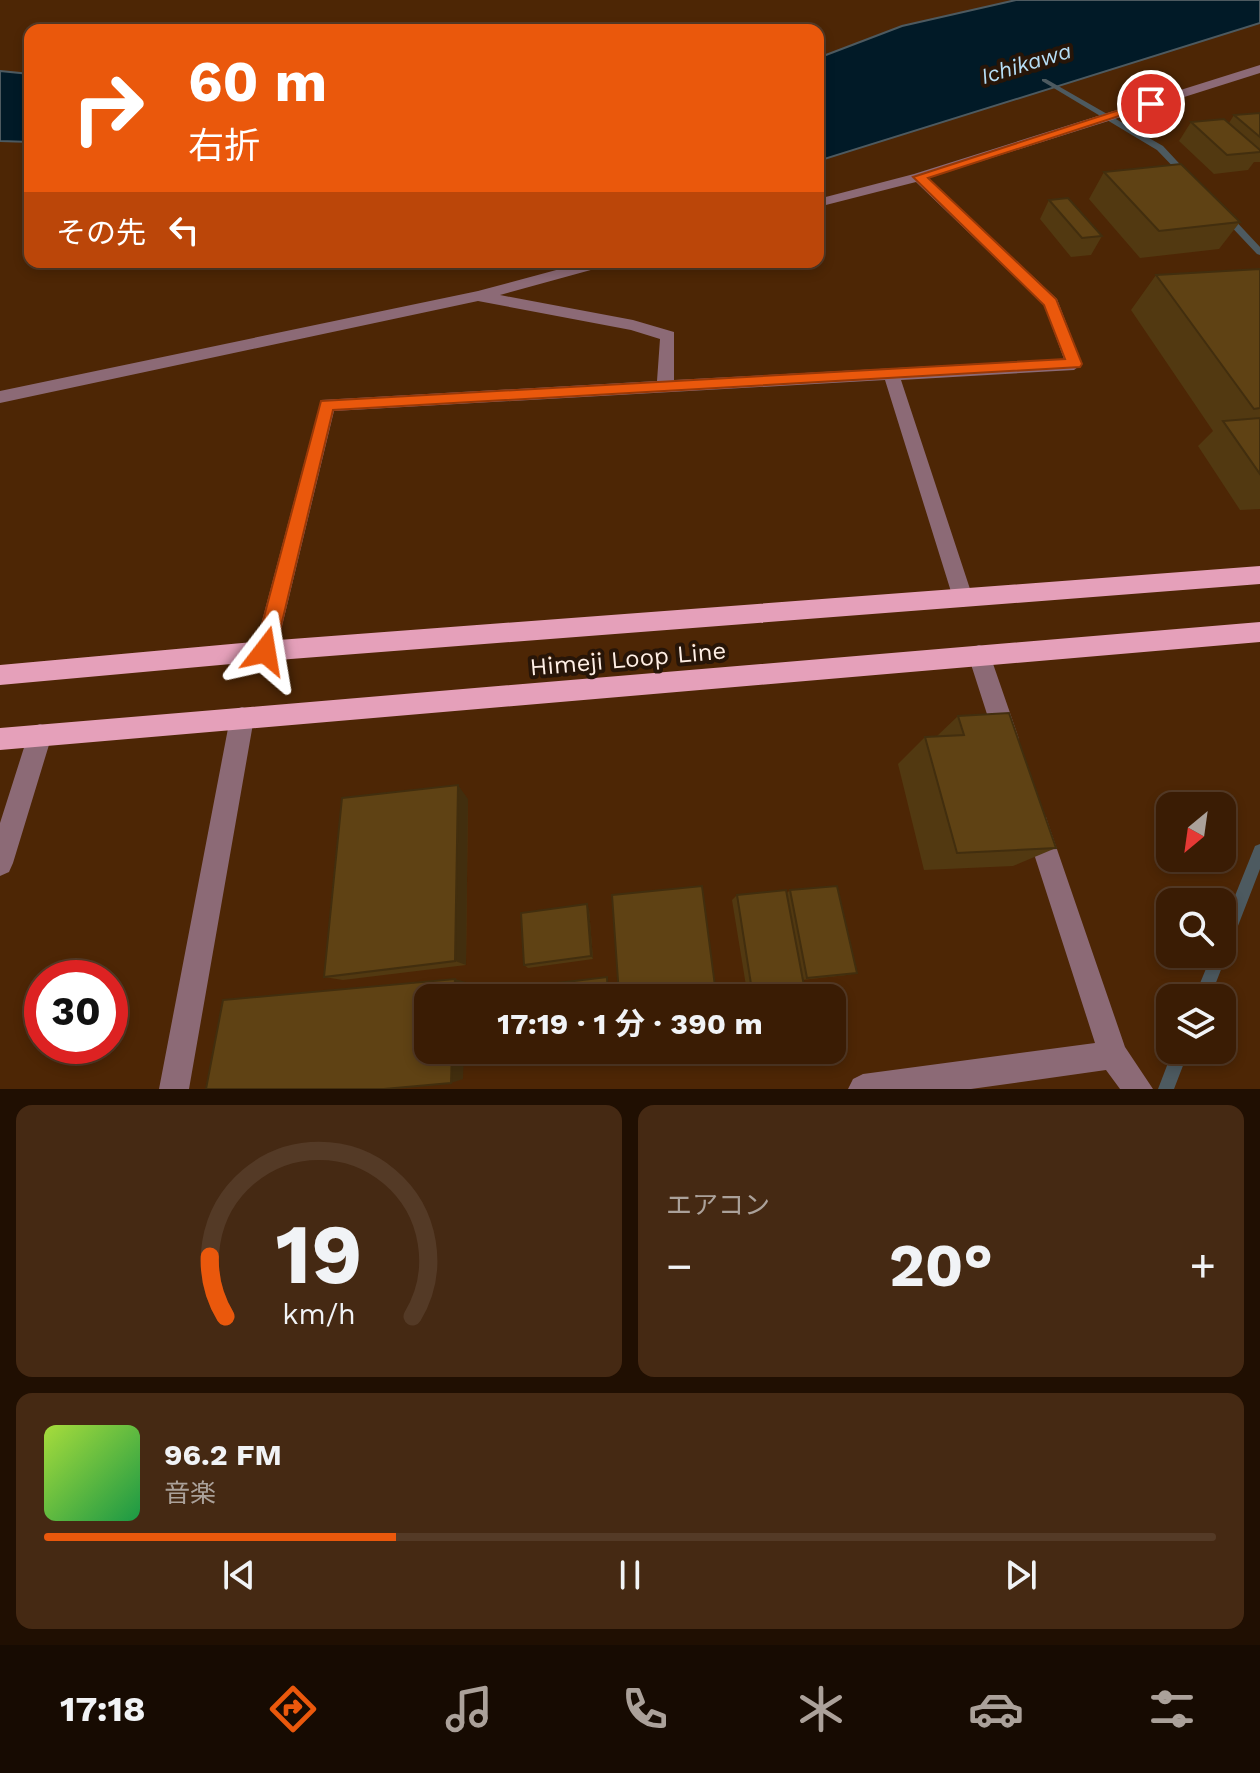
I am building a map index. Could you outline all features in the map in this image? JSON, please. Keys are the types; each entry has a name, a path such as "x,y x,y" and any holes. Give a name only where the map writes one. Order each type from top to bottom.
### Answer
{"main road":[{"name":"Himeji Loop Line","path":"0,675 265,651 1260,575"},
{"name":"Himeji Loop Line","path":"0,739 1260,632"}],"street":[{"path":"824,201 919,177 1260,69"},
{"path":"265,651 327,405 1074,364 1051,303 919,177"},
{"path":"0,397 478,296 582,268"},
{"path":"478,296 633,325 668,336 665,387"},
{"path":"891,374 963,598"},
{"path":"979,655 1014,759"},
{"path":"174,1089 242,718"},
{"path":"0,863 40,735"},
{"path":"1029,803 1113,1055 1138,1089"},
{"path":"863,1089 1113,1055"}],"water":[{"name":"Ichikawa","path":"1016,0 1260,0 1260,23 824,159 824,56 902,26"},
{"path":"0,71 24,73 24,142 0,141"}],"building":[{"path":"1260,113 1260,137 1234,115"},
{"path":"1224,119 1260,152 1227,155 1191,122"},
{"path":"1181,164 1240,222 1159,231 1104,172"},
{"path":"1068,198 1102,236 1082,238 1049,200"},
{"path":"1260,269 1260,408 1254,409 1156,275"},
{"path":"1260,418 1260,474 1223,421"},
{"path":"1009,713 1056,848 957,853 925,737 964,735 958,716"},
{"path":"458,785 455,961 324,977 342,798"},
{"path":"702,886 715,984 618,984 612,895"},
{"path":"837,886 857,973 807,978 790,890"},
{"path":"786,890 804,984 751,984 737,895"},
{"path":"587,904 591,956 524,965 521,913"},
{"path":"607,977 607,984 558,983"},
{"path":"455,979 455,984 414,984 414,1064 452,1064 451,1083 384,1089 206,1089 223,1000"}],"waterway":[{"name":"Ichikawa","path":"1044,80 1160,148 1185,174"},
{"path":"1228,218 1260,252"},
{"path":"1236,912 1260,851"},
{"path":"1207,984 1214,968"},
{"path":"1166,1089 1176,1064"}],"route":[{"path":"265,651 327,405 1074,364 1051,303 919,177 1151,104"}]}
